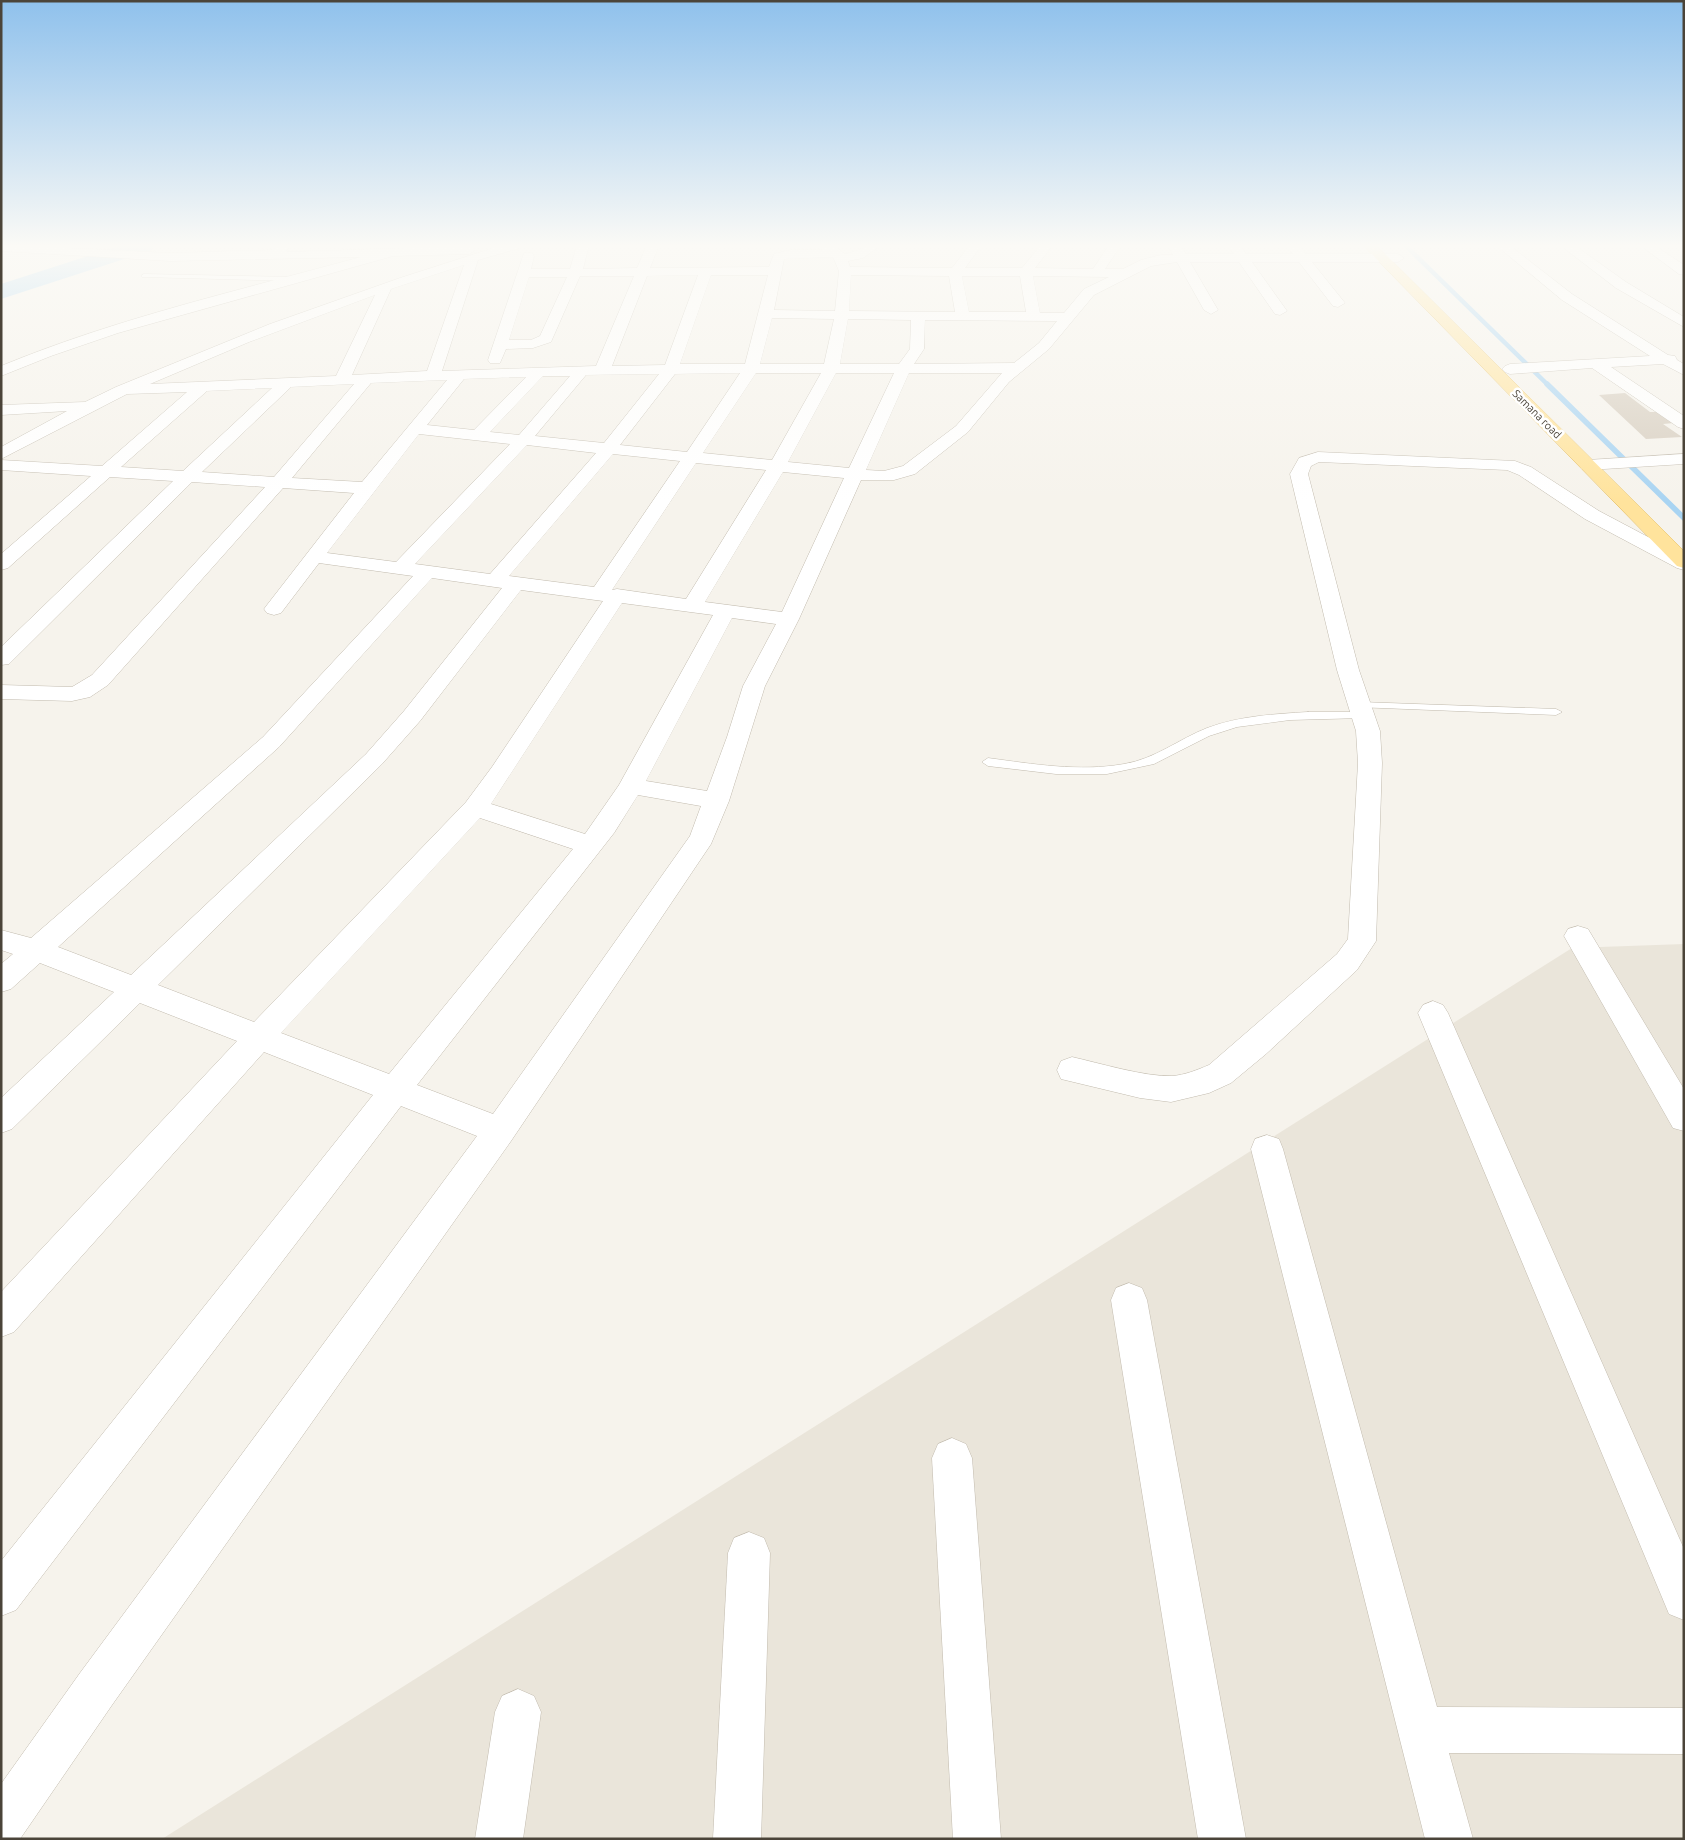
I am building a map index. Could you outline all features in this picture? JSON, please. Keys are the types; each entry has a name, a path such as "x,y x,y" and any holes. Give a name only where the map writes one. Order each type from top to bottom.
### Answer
{"main road":[{"name":"Samana road","path":"1460,331 1684,563"},
{"name":"Samana road","path":"1465,331 1626,467"}],"street":[{"path":"1,372 46,353 110,331"},
{"path":"1,454 122,390 268,331"},
{"path":"342,380 365,331"},
{"path":"433,376 448,331"},
{"path":"491,373 505,331"},
{"path":"500,345 533,344 546,339 550,331"},
{"path":"602,371 618,331"},
{"path":"1,1119 374,759 412,716 506,581 671,369 685,331"},
{"path":"1,1319 259,1037 474,808 501,772 693,456 751,369 761,331"},
{"path":"693,605 778,465 831,368 839,331"},
{"path":"1,1825 102,1681 500,1131 702,838 717,801 754,686 789,618 903,369 917,349 918,331"},
{"path":"415,429 855,474 894,475 909,470 962,429 1004,378 1044,346 1057,331"},
{"path":"1619,331 1684,371"},
{"path":"1510,368 1684,359"},
{"path":"1596,364 1684,424"},
{"path":"122,390 491,373 671,369 1018,368"},
{"path":"401,568 523,440 582,371"},
{"path":"478,435 539,372"},
{"path":"274,609 367,488 460,374"},
{"path":"1,692 72,694 82,692 100,680 278,483 366,379"},
{"path":"1,659 186,478 288,382"},
{"path":"1,564 202,387"},
{"path":"1,410 92,405"},
{"path":"1072,1070 1140,1085 1171,1089 1198,1084 1220,1074 1347,962 1362,940 1370,763 1368,731 1348,670 1299,474 1301,465 1306,460 1318,457 1509,465 1525,471 1592,515 1684,563"},
{"path":"1588,465 1626,467 1684,460"},
{"path":"1,465 367,488"},
{"path":"314,557 789,618"},
{"path":"1,980 271,742 428,571"},
{"path":"1,1595 395,1090 619,808 726,610"},
{"path":"631,786 717,801"},
{"path":"474,808 591,845"},
{"path":"1578,936 1684,1118"},
{"path":"1,940 36,950 500,1131"},
{"path":"1433,1013 1684,1599"},
{"path":"1267,1149 1449,1839"},
{"path":"1129,1300 1222,1839"},
{"path":"952,1458 976,1839"},
{"path":"737,1839 749,1553"},
{"path":"499,1839 518,1712"},
{"path":"1420,1730 1684,1732"}],"lane":[{"path":"988,762 1075,772 1097,772 1148,762 1218,728 1296,715 1361,710 1556,712"}],"shaded area":[{"path":"1684,944 1684,1839 162,1839 1572,948"}],"building":[{"path":"1625,393 1650,412 1659,412 1674,423 1663,424 1682,437 1646,439 1599,395"}],"waterway":[{"path":"1493,331 1548,385"},
{"path":"1547,384 1684,518"}]}
